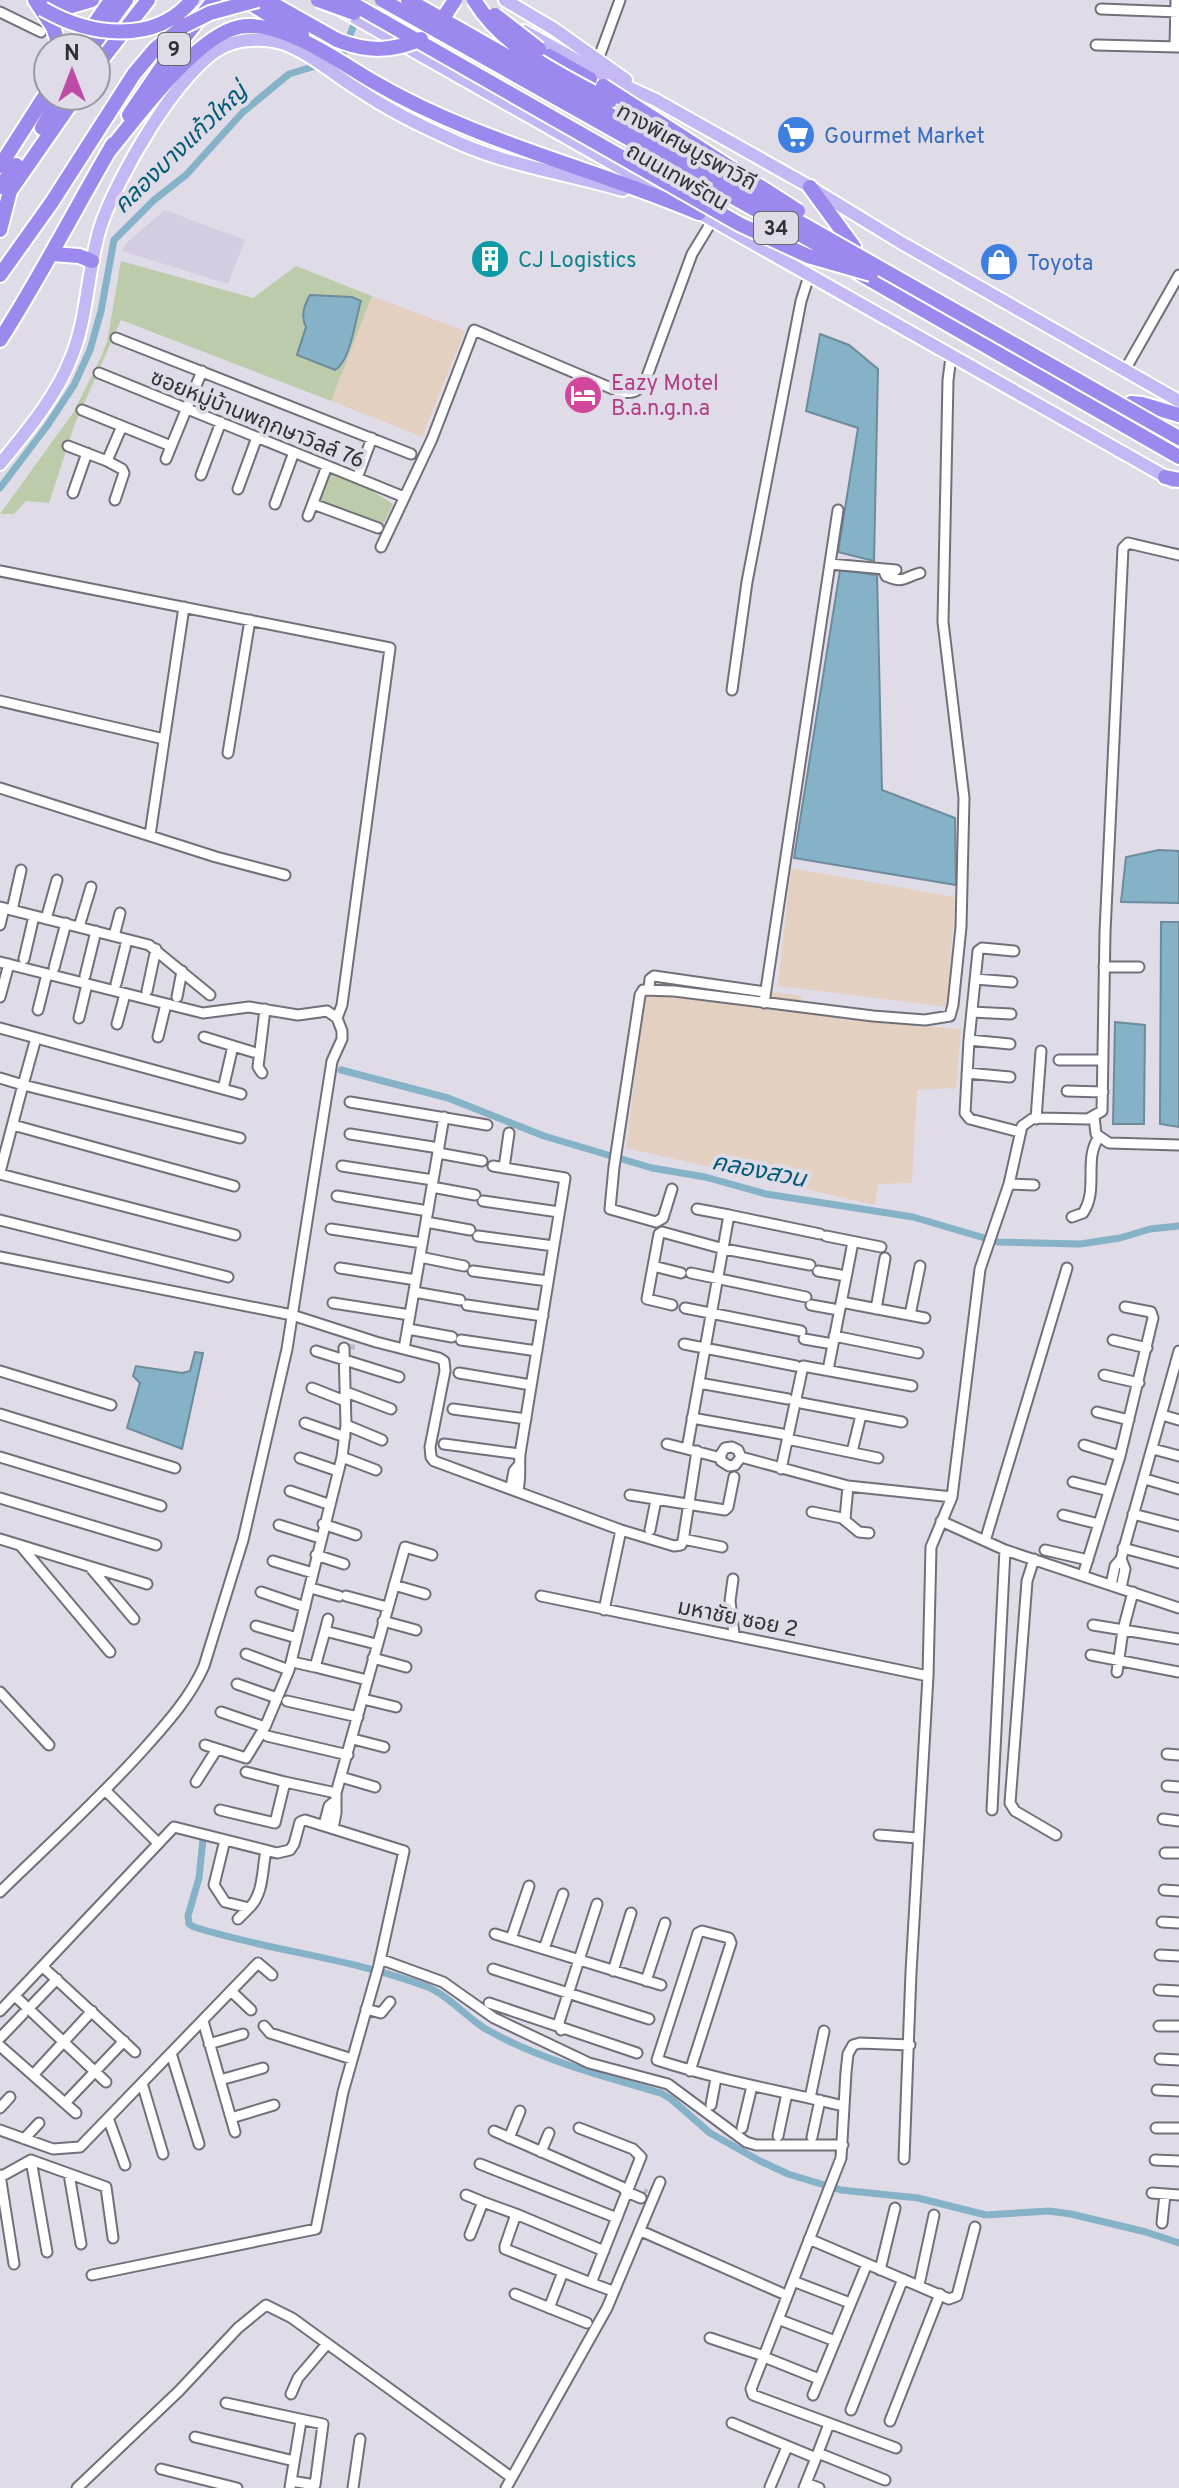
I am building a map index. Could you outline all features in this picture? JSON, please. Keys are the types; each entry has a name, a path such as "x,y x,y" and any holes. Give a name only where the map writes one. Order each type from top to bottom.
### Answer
{"highway":[{"path":"40,3 68,7 92,0"},
{"path":"89,32 111,0"},
{"path":"103,32 126,0"},
{"path":"112,46 148,0"},
{"path":"40,3 81,27 111,31 142,30 168,23 192,0"},
{"name":"9","path":"109,151 138,100 214,0"},
{"path":"245,0 288,26 311,52"},
{"path":"0,275 52,202 134,74 155,49 184,26 210,13 258,0"},
{"path":"266,0 337,40 367,50 405,46 436,28 455,0"},
{"path":"320,0 366,19 562,129 601,147"},
{"name":"ถนนเทพรัตน","path":"372,0 870,279 1179,457"},
{"name":"ทางพิเศษบูรพาวิถี","path":"382,0 1179,438"},
{"name":"ถนนเทพรัตน","path":"410,0 1179,431"},
{"name":"ทางพิเศษบูรพาวิถี","path":"410,0 1179,451"},
{"path":"472,0 490,22 521,49 595,93 666,125"},
{"path":"481,0 507,26 544,52 763,187 874,270"},
{"path":"40,3 53,32"},
{"path":"345,6 776,243 836,266 874,270"},
{"path":"491,12 510,56"},
{"path":"0,340 53,254 79,200 109,151 185,63 220,35 241,27 263,27 454,123 618,180 699,213"},
{"path":"11,151 35,112"},
{"path":"0,166 44,112"},
{"path":"0,205 5,189 52,112"},
{"path":"0,230 5,189 26,166 65,112"},
{"path":"810,187 854,247"},
{"path":"53,254 79,256 92,261"},
{"path":"1131,403 1179,415"}],"main road":[{"name":"ถนนเทพรัตน","path":"320,0 345,6 374,29 1174,481"},
{"name":"34","path":"472,0 810,187 1179,401"},
{"path":"505,0 554,29 654,99"},
{"path":"520,0 554,29"},
{"path":"0,464 57,387 71,359 79,335 100,227 131,156 195,69 226,46 241,41 284,44 311,52 364,94 464,145 699,213"}],"street":[{"path":"598,60 620,0"},
{"path":"1096,45 1177,47 1176,0"},
{"path":"1101,9 1178,12"},
{"path":"0,12 41,32"},
{"path":"381,547 432,439 474,330 620,392 631,394 639,391 692,254 712,221"},
{"path":"1125,370 1179,275"},
{"path":"732,690 751,560 801,301 809,276"},
{"path":"116,338 411,454"},
{"path":"672,1189 663,1218 656,1222 610,1209 640,995 649,988 925,1020 950,1016 961,927 964,798 943,622 951,357"},
{"path":"166,459 202,371"},
{"name":"ซอยหมู่บ้านพฤกษาวิลล์ 76","path":"99,373 404,497"},
{"path":"82,410 171,446"},
{"path":"201,475 221,422"},
{"path":"107,461 122,426"},
{"path":"238,489 257,437"},
{"path":"357,478 372,438"},
{"path":"68,446 122,469 124,473 115,500"},
{"path":"275,504 294,452"},
{"path":"73,493 87,453"},
{"path":"308,516 327,466"},
{"path":"313,504 378,528"},
{"path":"764,1003 838,510"},
{"path":"904,2159 928,1676 930,1554 952,1497 971,1334 985,1251 1009,1184 1020,1132 1026,1122 1036,1119 1094,1117 1102,1111 1104,967 1123,548 1128,543 1179,555"},
{"path":"830,564 896,570"},
{"path":"883,569 886,576 901,581 920,573"},
{"path":"0,571 390,648 342,1005 337,1018 342,1039 332,1061 292,1315 243,1540 204,1666 197,1682 162,1728 106,1791 0,1892"},
{"path":"150,835 184,607"},
{"path":"228,753 250,620"},
{"path":"0,701 164,739"},
{"path":"0,788 216,857 285,875"},
{"path":"0,925 21,870"},
{"path":"46,919 57,880"},
{"path":"79,927 91,887"},
{"path":"5,908 156,949 210,995"},
{"path":"114,936 120,913"},
{"path":"24,959 34,916"},
{"path":"38,1010 66,923"},
{"path":"79,1018 96,931"},
{"path":"116,984 127,940"},
{"path":"147,991 156,949"},
{"path":"1014,951 980,949 969,1040 965,1113 968,1118 1020,1132"},
{"path":"0,997 4,963 51,971 125,994 203,1013 249,1007 298,1015 327,1011 337,1018"},
{"path":"1104,967 1139,967"},
{"path":"177,997 182,971"},
{"path":"649,988 650,979 654,976 765,992"},
{"path":"975,979 1012,982"},
{"path":"117,1024 125,994"},
{"path":"158,1037 166,1004"},
{"path":"262,1073 258,1067 265,1009"},
{"path":"972,1012 1011,1014"},
{"path":"0,1028 241,1094"},
{"path":"204,1037 253,1052"},
{"path":"36,1038 0,1173 235,1235"},
{"path":"969,1040 1010,1044"},
{"path":"223,1089 233,1046"},
{"path":"1036,1119 1041,1051"},
{"path":"1059,1060 1103,1060"},
{"path":"967,1073 1010,1077"},
{"path":"0,1078 240,1138"},
{"path":"1067,1091 1103,1092"},
{"path":"350,1102 487,1125"},
{"path":"404,1349 444,1117"},
{"path":"1094,1117 1099,1137 1109,1143 1179,1145"},
{"path":"0,1127 234,1186"},
{"path":"509,1133 498,1167 564,1177 520,1460 522,1472 514,1489"},
{"path":"350,1134 482,1161"},
{"path":"1072,1217 1083,1213 1091,1197 1093,1147 1099,1137"},
{"path":"342,1166 433,1184 479,1198 559,1212"},
{"path":"1009,1184 1034,1185"},
{"path":"337,1196 428,1211"},
{"path":"697,1209 881,1247"},
{"path":"0,1257 292,1315 348,1342 404,1349 439,1358 446,1366 431,1457 447,1466 621,1530 674,1546 681,1545 683,1539 688,1506 692,1418 729,1215"},
{"path":"0,1220 228,1277"},
{"path":"426,1222 554,1246"},
{"path":"331,1229 422,1243"},
{"path":"672,1305 647,1299 659,1234 662,1232 846,1276"},
{"path":"828,1370 853,1242"},
{"path":"420,1257 548,1281"},
{"path":"876,1309 885,1258"},
{"path":"653,1266 719,1278 809,1301 925,1318"},
{"path":"910,1315 920,1266"},
{"path":"340,1268 416,1280"},
{"path":"985,1541 1067,1268"},
{"path":"414,1292 543,1316"},
{"path":"333,1303 410,1315"},
{"path":"1083,1575 1120,1456 1153,1314 1125,1307"},
{"path":"685,1308 802,1335 918,1353"},
{"path":"408,1329 537,1351"},
{"path":"1113,1340 1147,1348"},
{"path":"205,1745 246,1758 266,1731 282,1700 293,1667 323,1524 342,1457 348,1342"},
{"path":"684,1344 796,1366"},
{"path":"316,1351 345,1363 399,1377"},
{"path":"1116,1587 1115,1566 1122,1554 1162,1415 1174,1387 1179,1351"},
{"path":"781,1469 784,1436 803,1366 912,1386"},
{"path":"0,1371 111,1405"},
{"path":"459,1373 531,1385"},
{"path":"1104,1375 1139,1383"},
{"path":"699,1383 788,1399"},
{"path":"312,1388 391,1409"},
{"path":"801,1403 902,1422"},
{"path":"453,1409 526,1419"},
{"path":"1097,1412 1129,1420"},
{"path":"0,1414 175,1468"},
{"path":"852,1452 861,1415"},
{"path":"1162,1415 1179,1420"},
{"path":"692,1418 878,1458"},
{"path":"305,1423 345,1437"},
{"path":"346,1425 382,1440"},
{"path":"444,1444 520,1460"},
{"path":"667,1444 721,1458 723,1463 732,1466 741,1457 848,1486 952,1497"},
{"path":"1084,1445 1120,1456"},
{"path":"1153,1449 1179,1456"},
{"path":"0,1457 161,1506"},
{"path":"342,1457 376,1470"},
{"path":"300,1458 338,1471"},
{"path":"630,1495 688,1506 727,1509 734,1477"},
{"path":"1145,1479 1179,1489"},
{"path":"1073,1482 1109,1491"},
{"path":"845,1519 848,1486"},
{"path":"290,1491 328,1504"},
{"path":"0,1498 156,1545"},
{"path":"650,1530 656,1500"},
{"path":"812,1512 845,1519 859,1532 869,1533"},
{"path":"1133,1514 1179,1526"},
{"path":"1063,1515 1099,1524"},
{"path":"941,1521 1005,1550 1179,1608"},
{"path":"323,1524 356,1535"},
{"path":"279,1525 320,1538"},
{"path":"604,1610 621,1530"},
{"path":"0,1539 147,1584"},
{"path":"683,1539 722,1547"},
{"path":"20,1545 110,1652"},
{"path":"328,1827 336,1813 335,1797 405,1547 432,1555"},
{"path":"992,1810 1005,1550"},
{"path":"1045,1550 1088,1560"},
{"path":"1122,1554 1179,1563"},
{"path":"316,1555 344,1564"},
{"path":"1034,1559 1027,1581 1010,1803 1015,1811 1056,1835"},
{"path":"273,1561 313,1573"},
{"path":"90,1567 134,1619"},
{"path":"733,1579 730,1601 734,1634"},
{"path":"394,1585 425,1594"},
{"path":"311,1588 387,1607"},
{"path":"261,1592 305,1607"},
{"path":"1117,1672 1133,1592"},
{"name":"มหาชัย ซอย 2","path":"541,1596 928,1676"},
{"path":"315,1667 328,1619"},
{"path":"383,1621 416,1630"},
{"path":"1093,1625 1179,1639"},
{"path":"256,1626 297,1638"},
{"path":"325,1631 376,1644"},
{"path":"246,1654 293,1667 315,1667 367,1680"},
{"path":"1091,1655 1179,1672"},
{"path":"373,1658 406,1667"},
{"path":"237,1684 282,1700 358,1717"},
{"path":"1,1695 49,1745"},
{"path":"363,1699 396,1707"},
{"path":"221,1712 266,1731 348,1755"},
{"path":"353,1739 384,1747"},
{"path":"196,1782 217,1749"},
{"path":"1167,1754 1179,1755"},
{"path":"246,1772 335,1797"},
{"path":"341,1777 375,1787"},
{"path":"220,1810 275,1823 285,1782"},
{"path":"1167,1786 1179,1787"},
{"path":"106,1791 158,1843"},
{"path":"1163,1819 1179,1821"},
{"path":"0,2011 174,1827 277,1853 290,1850 300,1822 305,1820 404,1851 379,1966 329,2154 316,2229 92,2275"},
{"path":"879,1835 918,1838"},
{"path":"225,1840 214,1885 225,1902 249,1908"},
{"path":"238,1919 255,1902 266,1851"},
{"path":"265,1864 277,1853"},
{"path":"1165,1853 1179,1853"},
{"path":"511,1939 529,1886"},
{"path":"1164,1890 1179,1891"},
{"path":"544,1949 563,1894"},
{"path":"551,2045 597,1904"},
{"path":"613,1971 631,1913"},
{"path":"1162,1922 1179,1923"},
{"path":"646,1981 665,1923"},
{"path":"690,2071 731,1943 729,1938 702,1931 698,1933 655,2065 844,2106"},
{"path":"495,1934 661,1985"},
{"path":"1160,1955 1179,1956"},
{"path":"0,2130 53,2149 80,2147 258,1963 272,1975"},
{"path":"379,1966 443,1982 494,2018 589,2063 668,2084 746,2142 756,2145 843,2145"},
{"path":"43,1967 135,2052"},
{"path":"493,1969 649,2019"},
{"path":"33,2004 57,1979"},
{"path":"1159,1990 1179,1991"},
{"path":"231,1991 251,2010"},
{"path":"15,1996 106,2082"},
{"path":"366,2009 381,2013 390,2002"},
{"path":"489,2003 556,2029 637,2053"},
{"path":"33,2075 92,2011"},
{"path":"0,2038 23,2014"},
{"path":"203,2021 235,2132"},
{"path":"264,2026 270,2033 352,2059"},
{"path":"1159,2026 1179,2026"},
{"path":"812,2137 824,2031"},
{"path":"209,2044 243,2034"},
{"path":"65,2103 124,2041"},
{"path":"896,2448 753,2395 751,2389 766,2357 843,2145 847,2063 853,2045 910,2045"},
{"path":"0,2046 76,2113"},
{"path":"171,2053 199,2144"},
{"path":"1160,2059 1179,2060"},
{"path":"220,2080 263,2068"},
{"path":"711,2105 716,2078"},
{"path":"142,2083 163,2154"},
{"path":"742,2128 752,2086"},
{"path":"1157,2090 1179,2091"},
{"path":"778,2136 787,2093"},
{"path":"0,2108 10,2097"},
{"path":"231,2118 274,2105"},
{"path":"509,2138 520,2111"},
{"path":"108,2118 125,2165"},
{"path":"24,2139 39,2123"},
{"path":"579,2128 638,2152 640,2159 591,2283"},
{"path":"1156,2128 1179,2128"},
{"path":"494,2131 647,2197"},
{"path":"541,2152 549,2133"},
{"path":"31,2160 47,2252"},
{"path":"14,2264 1,2176 31,2160 106,2187 113,2238"},
{"path":"1155,2160 1179,2161"},
{"path":"480,2164 617,2218"},
{"path":"69,2174 81,2244"},
{"path":"506,2488 602,2320 641,2231 647,2197 660,2182"},
{"path":"1152,2193 1179,2195"},
{"path":"1162,2223 1165,2194"},
{"path":"466,2195 604,2251"},
{"path":"470,2235 483,2202"},
{"path":"880,2270 895,2208"},
{"path":"516,2214 504,2243 505,2249 610,2290"},
{"path":"919,2285 934,2215"},
{"path":"809,2239 949,2299 957,2296 975,2227"},
{"path":"641,2231 786,2295"},
{"path":"813,2395 867,2264"},
{"path":"549,2308 563,2272"},
{"path":"851,2410 903,2279"},
{"path":"798,2283 850,2303"},
{"path":"515,2294 587,2323"},
{"path":"890,2421 940,2294"},
{"path":"77,2488 263,2306 270,2306 292,2318 511,2477"},
{"path":"783,2321 835,2341"},
{"path":"710,2338 819,2379"},
{"path":"291,2394 298,2378 327,2344"},
{"path":"226,2403 323,2424 315,2486 290,2485 301,2421"},
{"path":"732,2423 787,2447 885,2480"},
{"path":"819,2488 805,2485 829,2424"},
{"path":"195,2437 294,2461"},
{"path":"353,2488 360,2439"},
{"path":"770,2487 787,2447"},
{"path":"161,2469 237,2488"}],"shaded area":[{"path":"165,210 245,240 228,284 122,251 125,244"},
{"path":"372,296 465,331 422,437 331,401"},
{"path":"791,868 955,897 947,1007 778,986"},
{"path":"648,974 801,996 801,1003 842,1008 842,1019 961,1029 956,1088 917,1090 912,1183 878,1184 875,1205 626,1148"}],"green space":[{"path":"121,261 253,298 296,266 372,296 331,401 121,320 74,426 49,503 26,501 14,514 0,514 73,413 107,342","holes":["304,305 351,335 351,344 297,355 306,327 302,320"]},
{"path":"330,471 358,482 393,504 382,527 319,500"}],"water":[{"path":"310,295 352,297 361,301 349,349 335,370 297,355 306,327 304,311"},
{"path":"820,334 849,345 878,369 874,561 838,552 858,428 806,411"},
{"path":"840,570 877,575 882,790 955,818 956,885 794,858"},
{"path":"1159,850 1179,851 1179,903 1121,902 1126,857"},
{"path":"1161,922 1179,922 1179,1127 1160,1124"},
{"path":"1115,1022 1145,1025 1144,1124 1113,1124"},
{"path":"195,1352 203,1353 182,1449 127,1428 140,1383 133,1376 136,1366 182,1373 190,1371"}],"waterway":[{"name":"คลองบางแก้วใหญ่","path":"337,57 343,54 363,0"},
{"name":"คลองบางแก้วใหญ่","path":"0,488 74,385 90,350 101,311 114,240 154,200 186,175 243,112 289,74 322,64"},
{"name":"คลองสวน","path":"341,1070 448,1098 544,1136 652,1168 705,1177 766,1194 913,1217 998,1242 1080,1244 1179,1226"},
{"path":"203,1839 199,1878 188,1916 189,1924 194,1927 368,1968 425,1986 441,1994 484,2028 526,2049 570,2066 661,2093 710,2133 788,2174 841,2190 918,2198 986,2215 1049,2211 1071,2214 1179,2243"}],"tunnel":[{"path":"350,1349 351,1344"}],"place":[{"name":"Gourmet Market","path":"796,135"},
{"name":"CJ Logistics","path":"490,259"},
{"name":"Toyota","path":"999,262"},
{"name":"Eazy Motel B.a.n.g.n.a","path":"583,395"}]}
